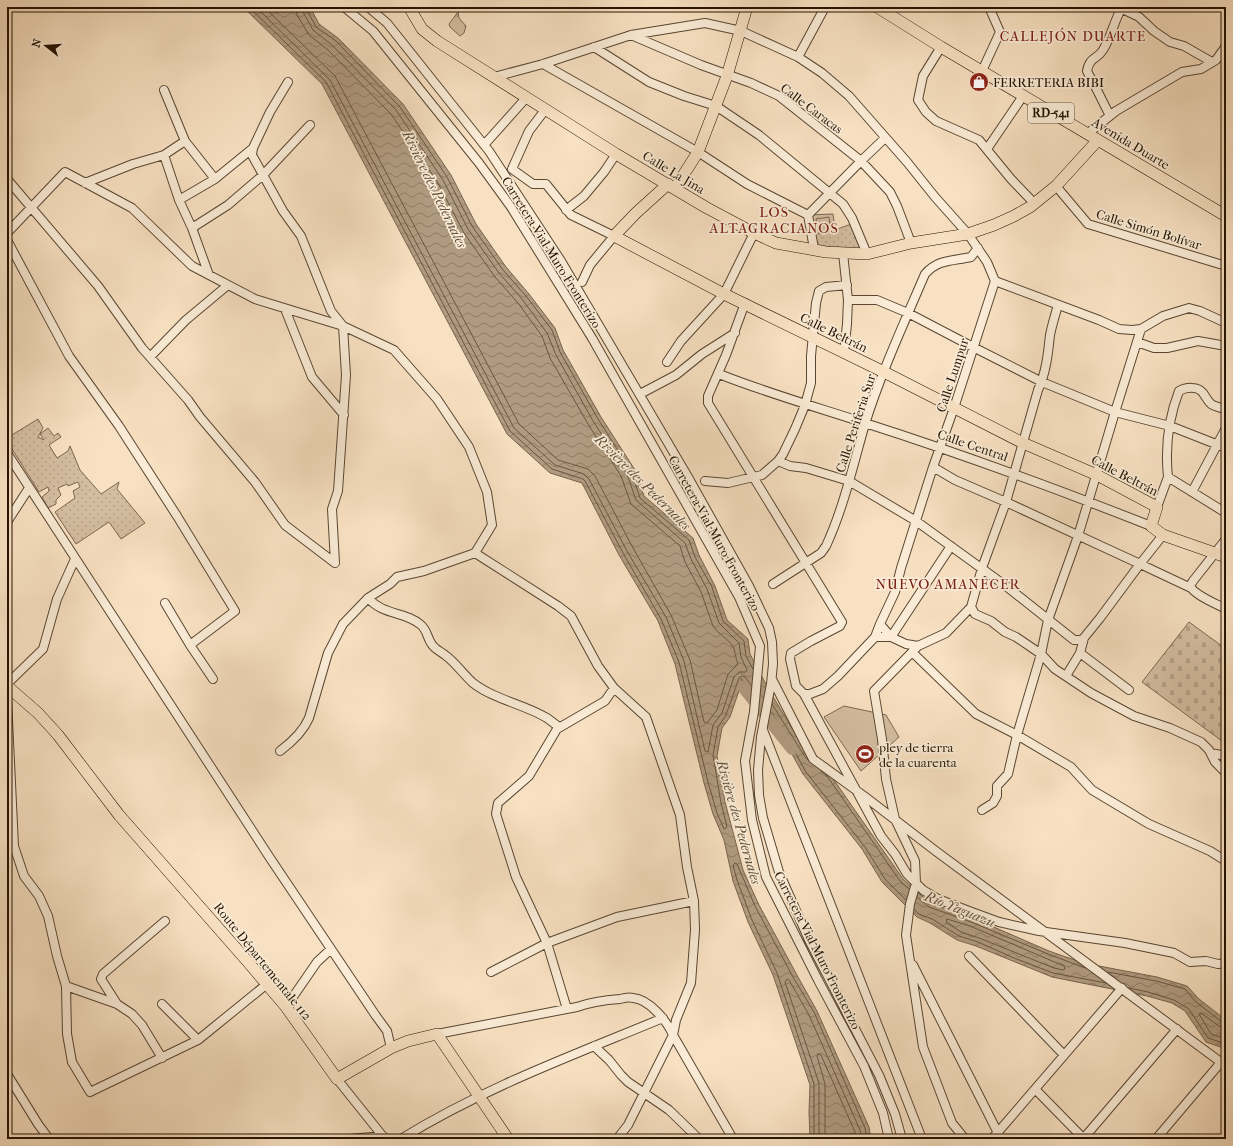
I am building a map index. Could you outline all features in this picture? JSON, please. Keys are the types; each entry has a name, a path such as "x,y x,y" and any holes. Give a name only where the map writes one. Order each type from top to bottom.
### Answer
{"main road":[{"name":"Calle La Jina","path":"409,7 422,29 437,41 494,78 616,154 707,208 776,243 826,252 868,254 911,243 968,234 1014,216 1034,203 1056,186 1098,140"},
{"path":"614,236 636,213 671,186 698,152 728,76 747,7"},
{"name":"Avenida Duarte","path":"877,7 941,47 1226,216"},
{"name":"Calle Beltrán","path":"614,236 724,294 814,337 1023,443 1097,474 1157,507"},
{"path":"1151,526 1157,507"},
{"name":"Calle Central","path":"1151,526 1163,535 1226,557"},
{"name":"Route Départementale 112","path":"7,685 38,713 58,735 120,815 286,1007 338,1079"},
{"path":"338,1079 391,1048 408,1041 437,1034 508,1139"}],"street":[{"name":"Carretera Vial Muro Fronterizo","path":"344,7 373,31 479,163 510,207 592,338 739,597 760,646 754,712 745,761 752,820 766,877 818,980 864,1066 882,1113 889,1139"},
{"name":"Carretera Vial Muro Fronterizo","path":"368,7 387,23 484,145 560,261 640,394 749,586 769,628 772,642 772,679 763,729 758,770 759,795 763,818 778,872 809,940 879,1075 895,1114 902,1139"},
{"path":"798,57 825,7"},
{"path":"982,71 1000,32 989,7"},
{"path":"1132,14 1137,7"},
{"path":"1110,116 1087,71 1091,60 1103,51 1119,8 1139,17 1154,31 1170,42 1184,46 1212,62"},
{"path":"494,78 543,64 631,35 705,23 741,31 798,57 822,73 848,96 968,234 987,262 995,281 1119,329 1141,329 1163,316 1189,308 1200,310 1226,323"},
{"name":"Calle Caracas","path":"631,35 728,76 751,83 779,96 860,161 890,192 911,243"},
{"path":"1087,134 1110,116 1182,72 1201,69 1216,60 1226,46"},
{"path":"594,47 649,82 684,96 716,106 760,135 843,204 852,218 868,254"},
{"path":"941,47 923,76 918,100 926,112 936,122 979,140 1011,179 1034,203"},
{"path":"543,64 698,152 748,184 808,215"},
{"path":"7,179 98,286 142,348 188,400 200,417 255,482 286,525 334,564 332,509 338,491 346,375 343,326 331,311 301,236 283,211 252,156 253,148 270,112 288,82"},
{"path":"164,90 185,142 215,179"},
{"path":"987,149 1023,96"},
{"path":"484,145 526,98"},
{"name":"Calle Beltrán","path":"545,110 528,131 512,168 533,184 546,184 571,215 614,236"},
{"path":"192,228 228,205 263,175 310,125"},
{"path":"808,215 860,161 885,138"},
{"path":"85,183 133,164 164,155 185,142"},
{"path":"179,200 215,179 253,148"},
{"path":"566,210 584,196 604,172 616,154"},
{"path":"164,155 179,200 192,228 209,275"},
{"path":"7,233 65,172 132,208 192,266 255,299 343,326 394,350 437,399 468,447 487,492 492,525 475,553 424,571 397,577 390,584 368,598 343,624 328,653 305,728 280,751"},
{"name":"Calle Simón Bolívar","path":"1056,186 1088,224 1226,266"},
{"path":"808,215 814,249"},
{"path":"667,362 681,341 724,294 754,233"},
{"path":"582,282 590,265 614,236"},
{"path":"7,240 69,356 119,426 177,516 234,611 190,646"},
{"name":"Calle Periferia Sur","path":"773,584 806,564 821,553 826,546 849,481 866,423 884,372 926,274 931,267 940,262 971,257 978,248"},
{"path":"843,253 848,300 844,352"},
{"name":"Calle Lumpur","path":"875,637 895,592 901,568 939,448 954,408 995,281"},
{"path":"150,357 186,320 228,285"},
{"path":"705,480 728,483 765,473 778,461 795,429 811,383 811,356 814,337 816,303 819,291 826,287 847,285"},
{"path":"848,300 877,300 908,313 973,348 1042,382 1115,412 1170,426 1226,448"},
{"path":"745,303 719,374 708,396 708,403 842,622 840,626 792,653 790,659 796,686 804,694 881,836 895,854 907,874 923,890 938,899 1000,922 1039,931 1132,944 1174,953 1190,962 1206,961 1218,964 1226,963"},
{"path":"965,1139 952,1124 923,1047 906,935 910,904 916,883 915,861 895,819 886,779 882,739 874,690 915,649 946,633 971,607 982,568 1006,502 1038,390 1042,382 1048,359 1050,333 1058,305"},
{"path":"285,309 312,377 344,415"},
{"path":"982,810 993,803 997,796 997,786 1008,774 1017,735 1041,654 1048,620 1078,536 1141,329"},
{"path":"640,394 676,375 702,354 735,333"},
{"path":"1137,342 1154,348 1167,348 1198,341 1226,346"},
{"name":"Calle Central","path":"719,374 804,405 866,423 1014,474 1151,526"},
{"path":"1157,507 1168,477 1166,462 1171,415 1179,390 1184,387 1198,389 1213,405 1226,410"},
{"path":"1192,492 1226,428"},
{"path":"7,453 331,949 387,1031 391,1048"},
{"path":"778,461 790,466 806,468 849,481 916,521 1006,586 1074,640 1084,638"},
{"path":"933,467 955,480 1006,502 1191,588 1226,609"},
{"path":"1168,477 1226,513"},
{"path":"7,522 29,488"},
{"path":"1066,676 1080,653 1084,638 1163,535"},
{"path":"1191,588 1193,581 1226,539"},
{"path":"891,637 951,546"},
{"path":"475,553 572,616 598,666 614,688 646,717 680,815 687,867 694,901 695,930 692,983 676,1020 673,1035 628,1125 617,1139"},
{"path":"7,685 43,649 57,599 75,559"},
{"path":"368,598 383,610 410,619 422,625 431,644 454,662 473,682 493,695 546,718 559,727"},
{"path":"165,603 190,646 213,679"},
{"path":"971,607 975,614 991,621 1005,632 1016,637 1041,654 1055,669 1091,693 1129,713 1170,728 1201,742 1211,753 1215,762 1226,773"},
{"path":"880,624 891,637 915,649 976,714 1017,735 1072,767 1092,790 1149,824 1210,851 1226,861"},
{"path":"804,694 810,694 823,689 838,676 875,637 891,637"},
{"path":"1080,653 1129,690"},
{"path":"772,679 813,759 1224,1063 1156,1139"},
{"path":"567,1008 547,942 516,876 496,814 496,809 498,803 503,798 529,776 559,727 605,701 614,688"},
{"path":"7,699 14,846 24,876 39,896 48,916 57,956 66,986 67,1034 72,1062 90,1092 198,1040 267,984"},
{"path":"763,729 922,1139"},
{"path":"1211,753 1226,756"},
{"path":"491,972 547,942 617,917 694,901"},
{"path":"118,1004 102,979 103,974 165,921"},
{"path":"286,1007 317,962 331,949"},
{"path":"969,956 1064,1055"},
{"path":"910,958 999,1136"},
{"path":"66,986 118,1004 132,1014 142,1025 162,1058"},
{"path":"992,1139 999,1136 1035,1089 1122,988"},
{"path":"437,1034 567,1008 594,1001 633,998 644,1001 663,1018 669,1026 733,1139"},
{"path":"162,1004 198,1040"},
{"path":"401,1139 433,1119 479,1096 663,1018"},
{"path":"1035,1089 1083,1139 1177,1029"},
{"path":"594,1046 609,1060 621,1075 643,1094 674,1115 699,1139"},
{"path":"7,1074 49,1139"},
{"path":"338,1079 384,1137"},
{"path":"349,1139 384,1137"}],"green space":[{"path":"458,12 459,18 466,26 464,33 460,36 450,27 449,24"},
{"path":"833,214 835,230 854,223 866,251 814,249 808,215"},
{"path":"829,217 831,231 819,234 816,219"},
{"path":"38,419 43,428 38,437 44,440 40,434 48,428 54,436 58,433 61,437 49,445 57,458 68,451 70,446 80,470 101,494 119,482 117,489 145,523 121,539 109,522 76,544 55,512 75,498 73,491 80,487 78,482 68,486 67,484 58,488 61,495 56,500 56,504 48,508 42,497 49,491 48,487 39,492 7,441 7,438"},
{"path":"1189,622 1226,649 1226,744 1142,682"},
{"name":"pley de tierra de la cuarenta","path":"844,706 886,715 899,737 861,771 824,717"}],"water":[{"name":"Rivière des Pedernales","path":"243,7 310,7 319,24 338,38 403,104 451,175 476,224 506,267 555,328 563,350 601,417 635,470 644,496 693,538 699,555 715,586 727,620 748,639 750,654 769,690 808,755 829,773 903,879 930,903 973,918 1049,951 1083,963 1157,977 1187,986 1199,999 1226,1020 1226,1049 1206,1042 1185,1011 1172,1003 1147,996 1052,977 976,946 957,940 930,923 917,917 882,882 862,849 803,774 778,729 741,678 742,682 730,717 722,728 717,756 725,802 743,870 759,905 817,1011 869,1127 871,1139 810,1139 810,1085 773,975 748,922 733,881 724,840 713,814 704,783 675,664 658,621 619,555 582,483 550,473 507,434 322,84"}],"waterway":[{"name":"Río Yaguazu","path":"743,687 792,749"}],"place":[{"name":"FERRETERIA BIBI","path":"979,82"},
{"name":"pley de tierra de la cuarenta","path":"865,754"}],"district":[{"name":"CALLEJÓN DUARTE","path":"1073,36"},
{"name":"LOS ALTAGRACIANOS","path":"774,220"},
{"name":"NUEVO AMANECER","path":"948,584"}]}
